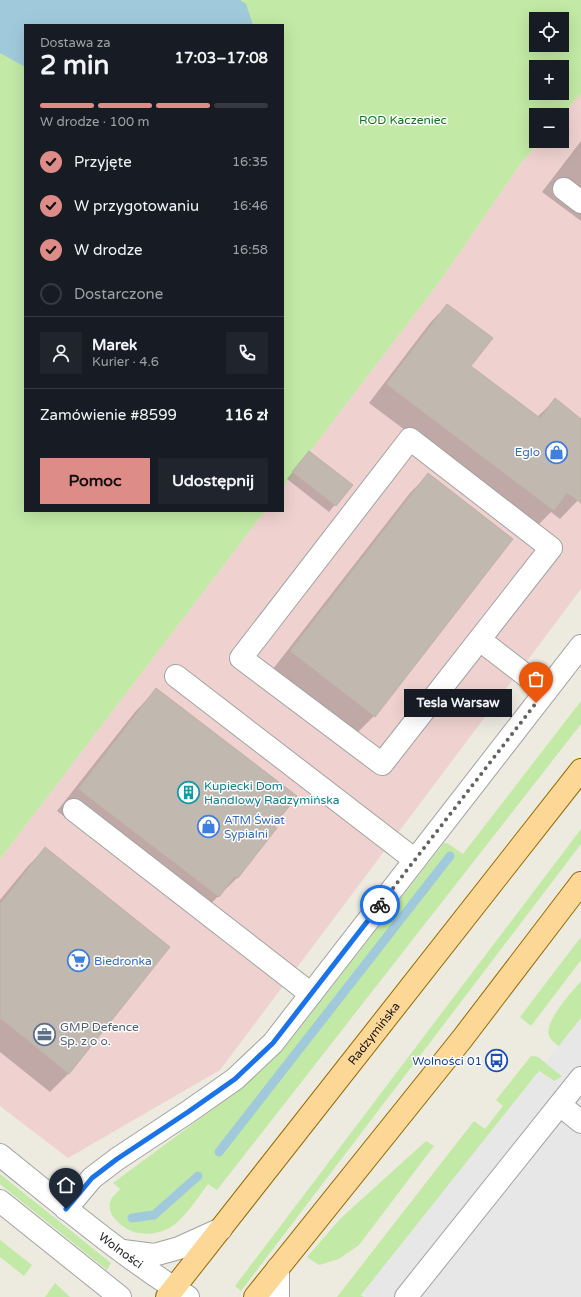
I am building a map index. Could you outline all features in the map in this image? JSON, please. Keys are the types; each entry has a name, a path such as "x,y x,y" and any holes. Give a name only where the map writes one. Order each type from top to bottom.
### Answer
{"main road":[{"name":"Radzymińska","path":"176,1294 221,1229 581,770"},
{"path":"255,1297 462,1039 581,883"}],"street":[{"path":"410,439 552,548 480,640 382,764 241,658 410,439"},
{"path":"480,640 546,691"},
{"path":"66,1209 92,1178 235,1079 273,1043 581,646"},
{"path":"176,676 415,860"},
{"path":"74,810 311,994"},
{"path":"406,1297 581,1078"},
{"path":"560,1105 581,1122"},
{"name":"Wolności","path":"0,1155 66,1209 176,1294"},
{"path":"0,1201 103,1290 120,1297"},
{"path":"122,1251 154,1255 179,1248 221,1229"},
{"path":"278,1268 278,1297"}],"shaded area":[{"path":"581,93 581,589 220,1070 68,1158 0,1106 0,859 264,512 284,512 284,486 440,281 519,166 534,148 569,148 568,108"},
{"path":"581,1018 581,1297 364,1297 361,1295 539,1071 554,1081 563,1077 545,1063"}],"green space":[{"name":"ROD Kaczeniec","path":"0,0 581,0 581,93 568,108 529,108 529,148 534,148 519,166 440,281 284,486 284,24 24,24 24,512 264,512 0,859"},
{"path":"581,701 581,724 217,1190 208,1184 184,1216 173,1226 163,1231 151,1234 142,1234 129,1230 119,1223 115,1219 110,1209 112,1198 120,1189 113,1183 236,1092 289,1042 444,843 447,843 463,854"},
{"path":"581,829 581,844 241,1291 235,1286"},
{"path":"581,937 581,960 531,1026 520,1017"},
{"path":"581,981 581,1018 566,1037 577,1059 559,1047 550,1038 548,1032 553,1017"},
{"path":"531,1056 538,1057 563,1076 554,1081 539,1071 361,1295 364,1297 337,1297 474,1121 485,1129 503,1106 496,1100"},
{"path":"426,1141 434,1146 359,1245 339,1259 319,1265 307,1257 341,1218"},
{"path":"0,1174 111,1263 107,1270 0,1184"},
{"path":"0,1240 32,1265 24,1276 0,1257"},
{"path":"55,1283 70,1297 45,1297"}],"water":[{"path":"0,0 240,0 246,4 253,24 24,24 24,66 0,53"}],"building":[{"path":"447,304 493,338 471,366 540,418 555,398 581,419 581,503 567,493 554,511 386,384"},
{"path":"309,451 353,485 336,506 292,472"},
{"path":"428,473 513,539 375,717 290,651"},
{"name":"Kupiecki Dom Handlowy Radzymińska","path":"156,688 297,796 274,826 277,828 238,878 235,876 219,897 78,789"},
{"name":"Biedronka","path":"45,847 170,947 69,1074 0,1018 0,904"}],"waterway":[{"path":"219,1152 450,856"},
{"path":"132,1218 154,1215 198,1176"}],"way so far":[{"path":"380,905 536,703"}],"place":[{"name":"Eglo","path":"556,452"},
{"name":"Tesla Warsaw","path":"536,703"},
{"name":"Kupiecki Dom Handlowy Radzymińska","path":"188,793"},
{"name":"ATM Świat Sypialni","path":"209,827"},
{"name":"Biedronka","path":"79,961"},
{"name":"GMP Defence Sp. z o o.","path":"45,1034"},
{"name":"Wolności 01","path":"497,1061"}],"route":[{"path":"66,1209 92,1178 117,1159 235,1079 273,1043 380,905"}]}
